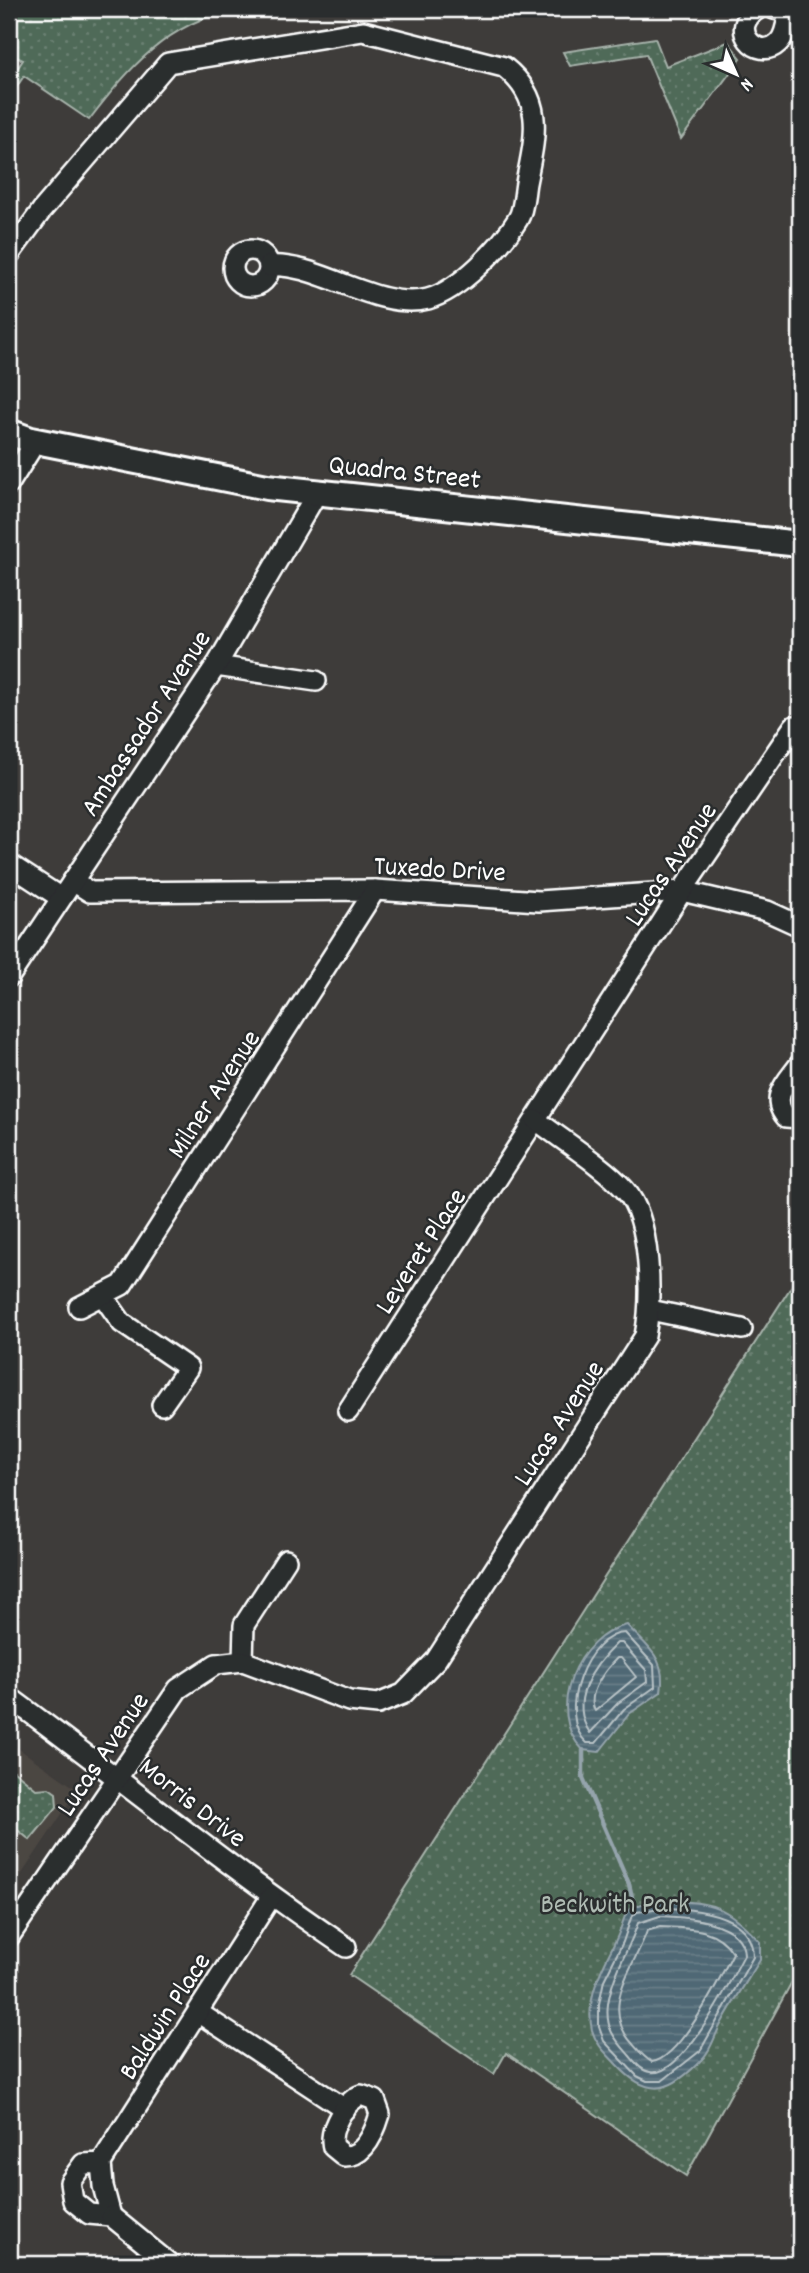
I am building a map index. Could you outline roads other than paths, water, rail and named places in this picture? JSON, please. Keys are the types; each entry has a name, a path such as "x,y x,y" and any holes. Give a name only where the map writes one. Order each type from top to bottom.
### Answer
{"main road":[{"name":"Quadra Street","path":"9,432 36,441 267,487 800,544"}],"street":[{"path":"758,9 750,14 744,23 744,33 750,43 759,48 769,48 779,43 785,10"},
{"path":"9,255 42,210 169,63 363,31 504,67 523,82 534,110 535,137 519,217 456,287 427,299 409,300 341,285 285,264 269,266"},
{"path":"9,484 36,441"},
{"name":"Ambassador Avenue","path":"9,977 216,666 318,491"},
{"path":"216,666 316,681"},
{"name":"Lucas Avenue","path":"9,1937 178,1689 216,1664 243,1661 349,1701 378,1704 403,1694 436,1660 645,1336 650,1310 642,1221 626,1191 536,1120 682,891 794,726"},
{"path":"9,864 61,898"},
{"name":"Tuxedo Drive","path":"73,881 90,891 375,890 539,901 682,891 766,911 800,926"},
{"name":"Milner Avenue","path":"79,1307 122,1285 375,890"},
{"path":"800,1064 778,1096 778,1108 786,1117 800,1118"},
{"name":"Leveret Place","path":"348,1411 536,1120"},
{"path":"103,1296 122,1323 188,1368 162,1405"},
{"path":"650,1310 742,1329"},
{"path":"243,1661 244,1625 286,1560"},
{"name":"Morris Drive","path":"9,1697 118,1777 271,1896 346,1947"},
{"name":"Baldwin Place","path":"170,2264 111,2216 89,2214 73,2201 71,2182 83,2164 101,2163 271,1896"},
{"path":"199,2012 345,2109"},
{"path":"101,2163 103,2186 111,2216"}],"water":[{"path":"627,1625 654,1654 661,1670 661,1692 629,1714 599,1752 583,1750 572,1734 567,1716 567,1696 572,1677 581,1659 594,1643 609,1632"},
{"path":"659,1900 704,1904 726,1912 760,1942 760,1960 728,2011 704,2057 672,2084 651,2087 640,2084 629,2076 599,2045 590,2019 592,1997 599,1975 627,1913 636,1906"}],"waterway":[{"path":"583,1750 583,1778 629,1884 634,1906"}],"park label":[{"name":"Beckwith Park","path":"615,1902"}]}
